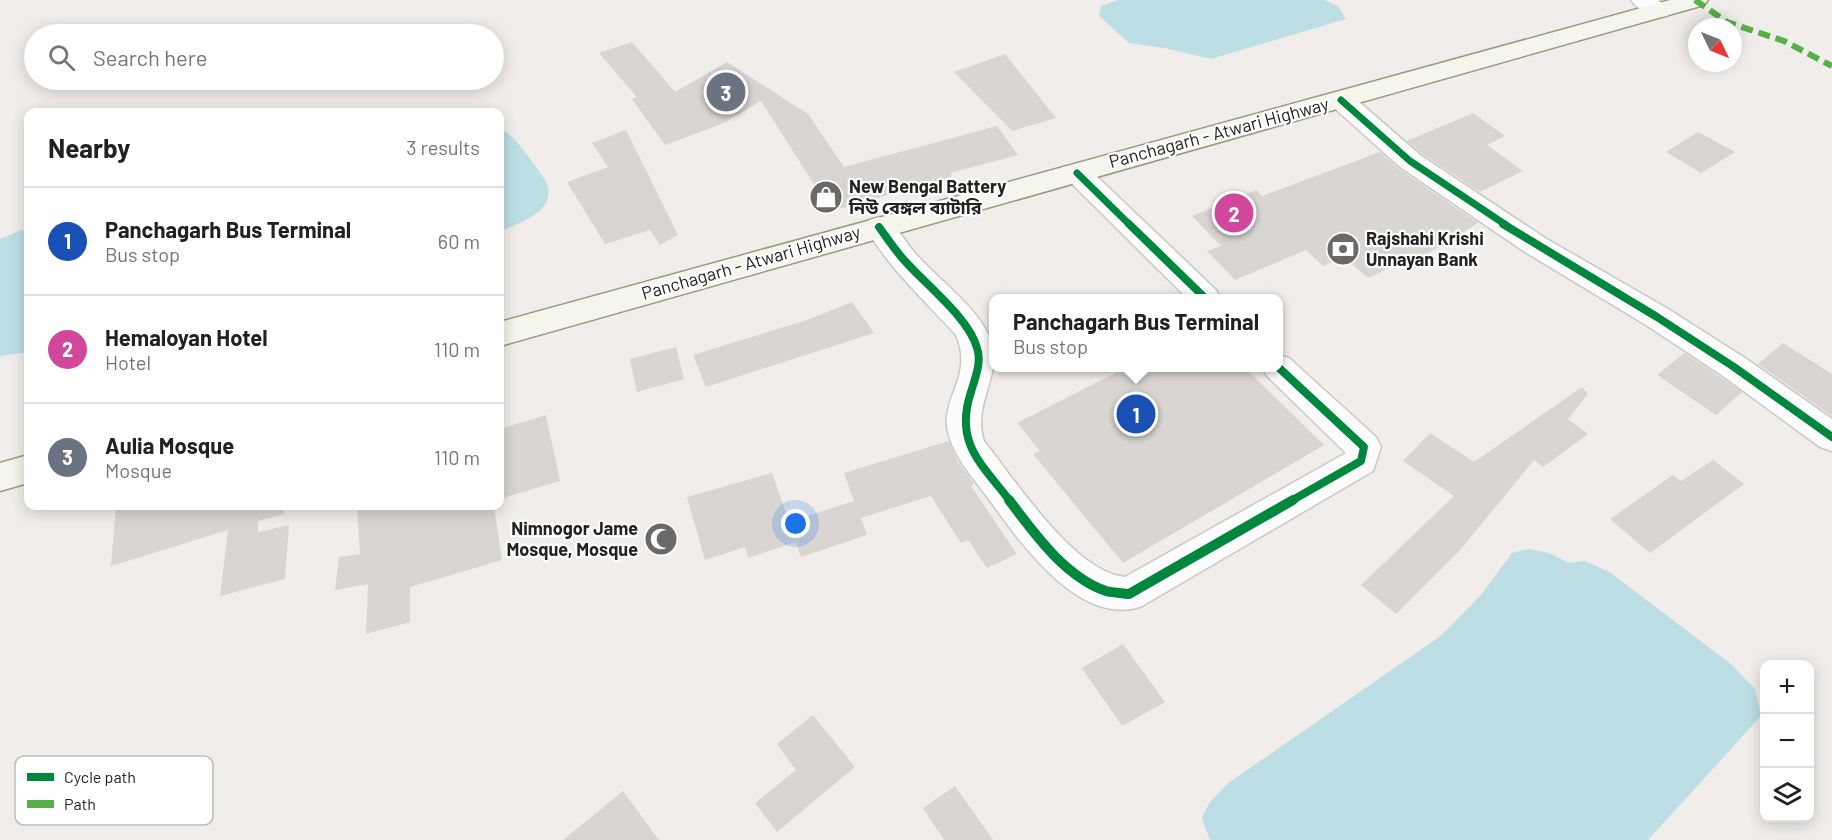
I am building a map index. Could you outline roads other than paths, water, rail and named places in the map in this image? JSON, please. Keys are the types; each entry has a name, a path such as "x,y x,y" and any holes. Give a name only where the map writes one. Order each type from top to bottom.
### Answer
{"main road":[{"name":"Panchagarh - Atwari Highway","path":"504,333 1341,100 1651,5 1696,0"},
{"path":"0,477 24,470"}],"street":[{"path":"1341,100 1384,140 1419,167 1535,245 1657,317 1832,437"},
{"path":"1077,173 1201,294"},
{"path":"879,227 903,259 969,329 978,349 978,370 965,410 964,430 970,447 1053,554 1083,579 1107,591 1129,594 1361,461 1364,447 1283,372"}],"water":[{"path":"1118,0 1325,0 1338,6 1346,19 1211,59 1165,48 1129,43 1099,16 1101,6"},
{"path":"504,131 523,150 546,182 549,192 542,208 504,229"},
{"path":"24,230 24,353 0,356 0,239"},
{"path":"1529,549 1549,553 1569,563 1585,561 1611,573 1732,665 1755,689 1760,717 1648,840 1210,840 1202,818 1210,802 1227,784 1442,635 1481,595 1512,553"}],"place":[{"name":"Aulia Mosque","path":"726,92"},
{"name":"New Bengal Battery নিউ বেঙ্গল ব্যাটারি","path":"826,197"},
{"name":"Hemaloyan Hotel","path":"1234,213"},
{"name":"Rajshahi Krishi Unnayan Bank","path":"1343,249"},
{"name":"Panchagarh Bus Terminal","path":"1136,414"},
{"name":"Nimnogor Jame Mosque, Mosque","path":"661,539"}]}
